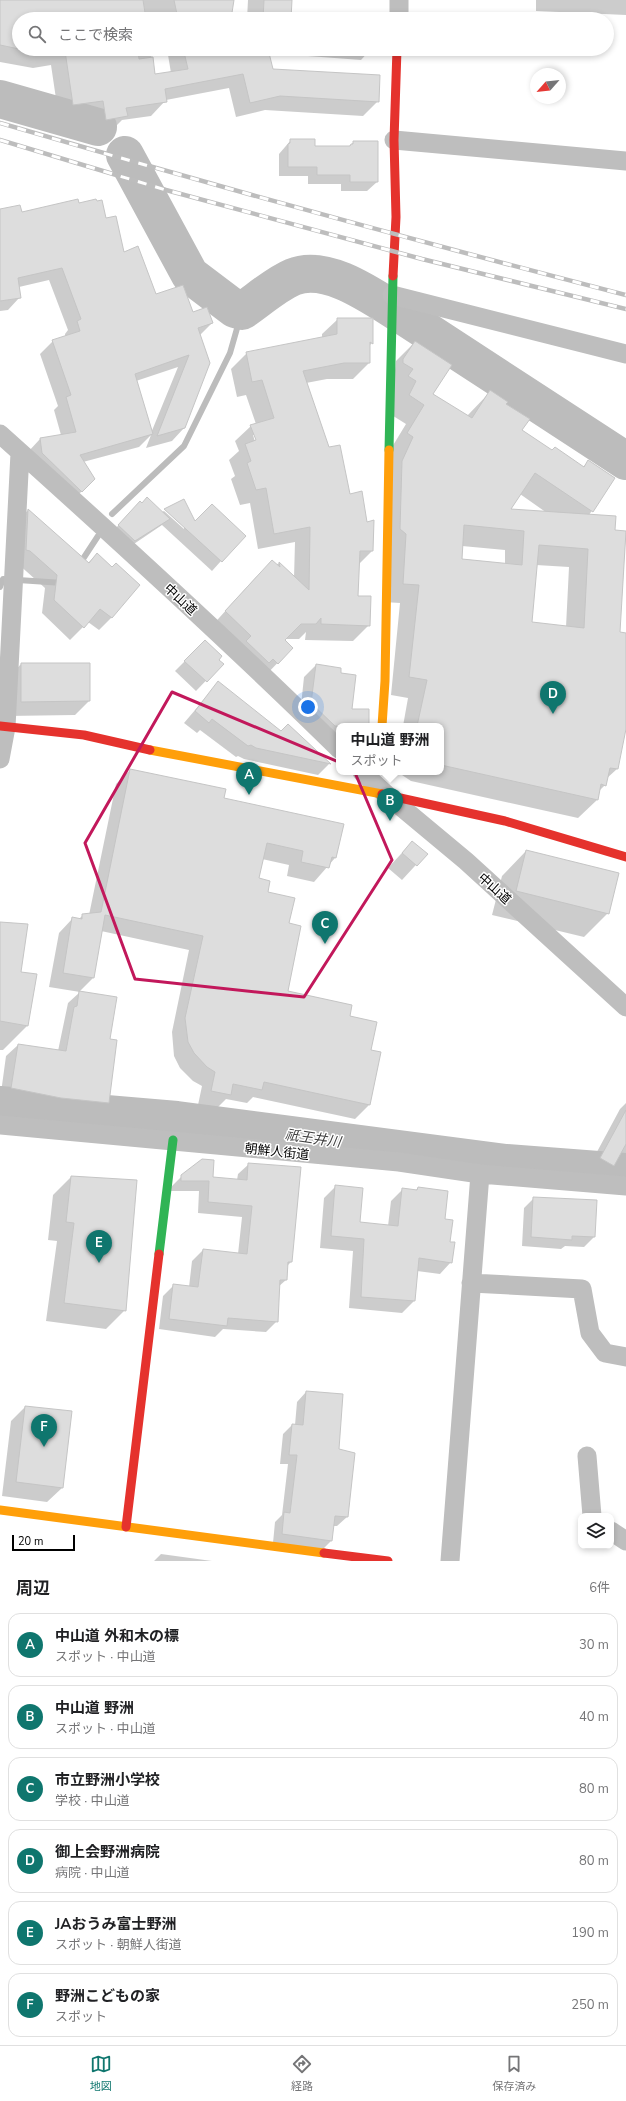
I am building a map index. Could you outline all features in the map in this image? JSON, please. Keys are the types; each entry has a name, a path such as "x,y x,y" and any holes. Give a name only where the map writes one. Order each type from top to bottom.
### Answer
{"street":[{"path":"399,0 399,12"},
{"path":"382,723 385,681 392,295 396,217 394,140 397,56"},
{"path":"394,140 626,161"},
{"path":"392,295 626,354"},
{"name":"中山道","path":"0,434 205,621 336,746"},
{"path":"0,759 13,580 20,453"},
{"path":"3,726 84,735 185,758 330,783 505,821 626,857"},
{"name":"中山道","path":"365,775 388,796 466,861 626,1007"},
{"path":"380,775 388,796"},
{"name":"朝鮮人街道","path":"0,1125 399,1162 480,1174 626,1186"},
{"path":"126,1527 173,1140"},
{"path":"450,1561 480,1174"},
{"path":"471,1283 582,1289 590,1333 605,1353 626,1357"},
{"path":"588,1456 592,1513"},
{"path":"0,1510 388,1561"},
{"path":"614,1533 626,1541"}],"highlighted area":[{"path":"172,692 353,768 392,860 304,997 135,979 85,843"}],"building":[{"path":"0,0 143,0 145,12 12,12 12,48 0,45"},
{"path":"174,0 234,0 232,12 177,12"},
{"path":"264,0 292,0 291,12 263,12"},
{"path":"66,56 139,56 139,59 153,57 155,74 188,69 185,56 270,56 273,69 380,75 379,102 280,96 250,103 243,74 165,89 167,102 126,108 128,116 106,120 103,101 73,105"},
{"path":"290,139 315,139 315,146 350,146 353,144 353,141 378,141 378,182 350,182 350,175 317,175 317,167 288,167 288,144 290,143"},
{"path":"78,199 79,203 96,199 97,201 102,200 106,218 116,216 124,252 138,246 156,294 183,285 193,312 207,307 213,323 198,328 210,363 185,428 157,436 189,355 135,374 153,434 80,455 95,479 82,492 42,453 40,438 76,432 66,397 71,395 52,340 80,331 77,321 81,319 62,268 18,278 21,298 0,301 0,209 20,205 22,212"},
{"path":"337,318 373,318 373,344 370,342 370,363 344,363 303,371 329,447 340,445 350,494 362,491 367,522 374,520 373,551 360,551 358,596 371,596 370,626 321,624 321,618 316,624 301,624 285,640 293,648 278,664 273,659 269,663 246,641 251,636 225,611 272,560 280,567 279,562 309,590 310,527 274,534 266,488 256,490 247,463 251,461 245,444 256,440 250,425 274,418 262,380 252,382 246,352 337,334"},
{"path":"415,341 452,365 433,394 472,418 490,390 508,402 506,404 530,419 522,430 552,450 555,447 584,467 588,460 615,478 593,512 535,473 511,509 616,516 615,530 626,531 620,632 626,633 626,729 618,769 610,768 606,786 601,784 598,800 444,766 444,723 418,723 427,680 409,677 419,585 403,584 406,534 400,529 402,461 413,437 407,433 424,405 409,395 416,381 408,376 413,369 403,363 403,359","holes":["464,525 524,531 522,565 462,559","539,545 588,549 584,628 532,622"]},
{"path":"147,497 170,519 135,541 118,525 140,501 142,503"},
{"path":"184,499 195,521 212,504 246,536 222,562 164,509"},
{"path":"28,509 89,563 97,553 112,567 116,563 140,585 112,618 100,609 84,628 54,600 57,575 30,551 26,550"},
{"path":"205,640 222,656 219,660 224,664 207,682 184,661"},
{"path":"21,663 90,663 90,701 21,702"},
{"path":"316,664 341,668 341,673 356,675 352,709 369,709 369,723 336,723 335,726 311,703"},
{"path":"218,681 281,731 288,724 331,764 256,748 251,745 248,746 212,719 209,723 195,711"},
{"path":"130,769 226,789 224,798 344,824 336,858 332,857 329,868 301,862 303,851 267,843 259,878 270,881 268,892 295,898 289,923 301,926 288,991 352,1005 350,1016 377,1022 371,1050 381,1052 370,1105 264,1082 262,1090 233,1084 231,1095 211,1091 215,1072 207,1067 194,1053 188,1042 185,1018 203,936 105,915 94,978 63,973 72,917 82,919 82,914 101,912"},
{"path":"412,841 428,854 417,866 402,853"},
{"path":"526,850 619,873 609,914 516,891"},
{"path":"0,922 28,924 21,972 37,974 28,1026 0,1021"},
{"path":"79,991 117,997 110,1039 117,1040 109,1103 61,1098 11,1088 18,1044 66,1051 74,1007 77,1006"},
{"path":"626,1110 626,1144 614,1166 600,1158"},
{"path":"202,1159 214,1160 213,1177 247,1180 248,1163 301,1167 292,1262 288,1262 287,1280 280,1280 278,1322 228,1318 227,1326 169,1319 173,1284 198,1287 203,1249 247,1254 252,1206 208,1202 209,1181 181,1181 181,1175"},
{"path":"71,1176 137,1180 126,1311 64,1303 74,1223 66,1222"},
{"path":"335,1185 363,1188 360,1222 398,1226 402,1188 417,1190 418,1187 448,1191 445,1219 453,1220 450,1242 455,1242 452,1263 419,1258 415,1301 361,1297 364,1239 331,1236"},
{"path":"533,1197 597,1200 595,1237 572,1236 572,1240 531,1237"},
{"path":"306,1391 343,1394 339,1449 355,1453 348,1517 335,1516 332,1541 282,1534 284,1512 290,1513 297,1455 289,1455 292,1424 303,1425"},
{"path":"25,1406 72,1411 63,1488 16,1482"}],"waterway":[{"path":"0,99 98,127"},
{"path":"125,155 190,275 235,309 242,311 273,288 293,277 306,274 320,274 335,278 364,291 626,461"},
{"path":"112,514 184,446 230,353 242,311"},
{"path":"79,565 98,536"},
{"path":"0,587 3,579 63,583"},
{"name":"祇王井川","path":"0,1105 177,1120 506,1163 626,1172"}],"railway":[{"path":"0,123 312,212 626,295"},
{"path":"0,140 166,190 422,259 626,309"}],"traffic: fast":[{"path":"389,450 393,276"},
{"path":"159,1254 173,1140"}],"traffic: slow":[{"path":"382,723 385,681 389,450"},
{"path":"150,750 382,794"},
{"path":"0,1510 324,1553"}],"traffic: jam":[{"path":"393,276 396,217 394,140 397,56"},
{"path":"0,726 84,735 150,750"},
{"path":"382,794 505,821 626,857"},
{"path":"126,1527 159,1254"},
{"path":"324,1553 388,1561"}],"place":[{"name":"御上会野洲病院","path":"553,714"},
{"name":"中山道 外和木の標","path":"249,795"},
{"name":"中山道 野洲","path":"390,821"},
{"name":"市立野洲小学校","path":"325,944"},
{"name":"JAおうみ富士野洲","path":"99,1263"},
{"name":"野洲こどもの家","path":"44,1447"}]}
